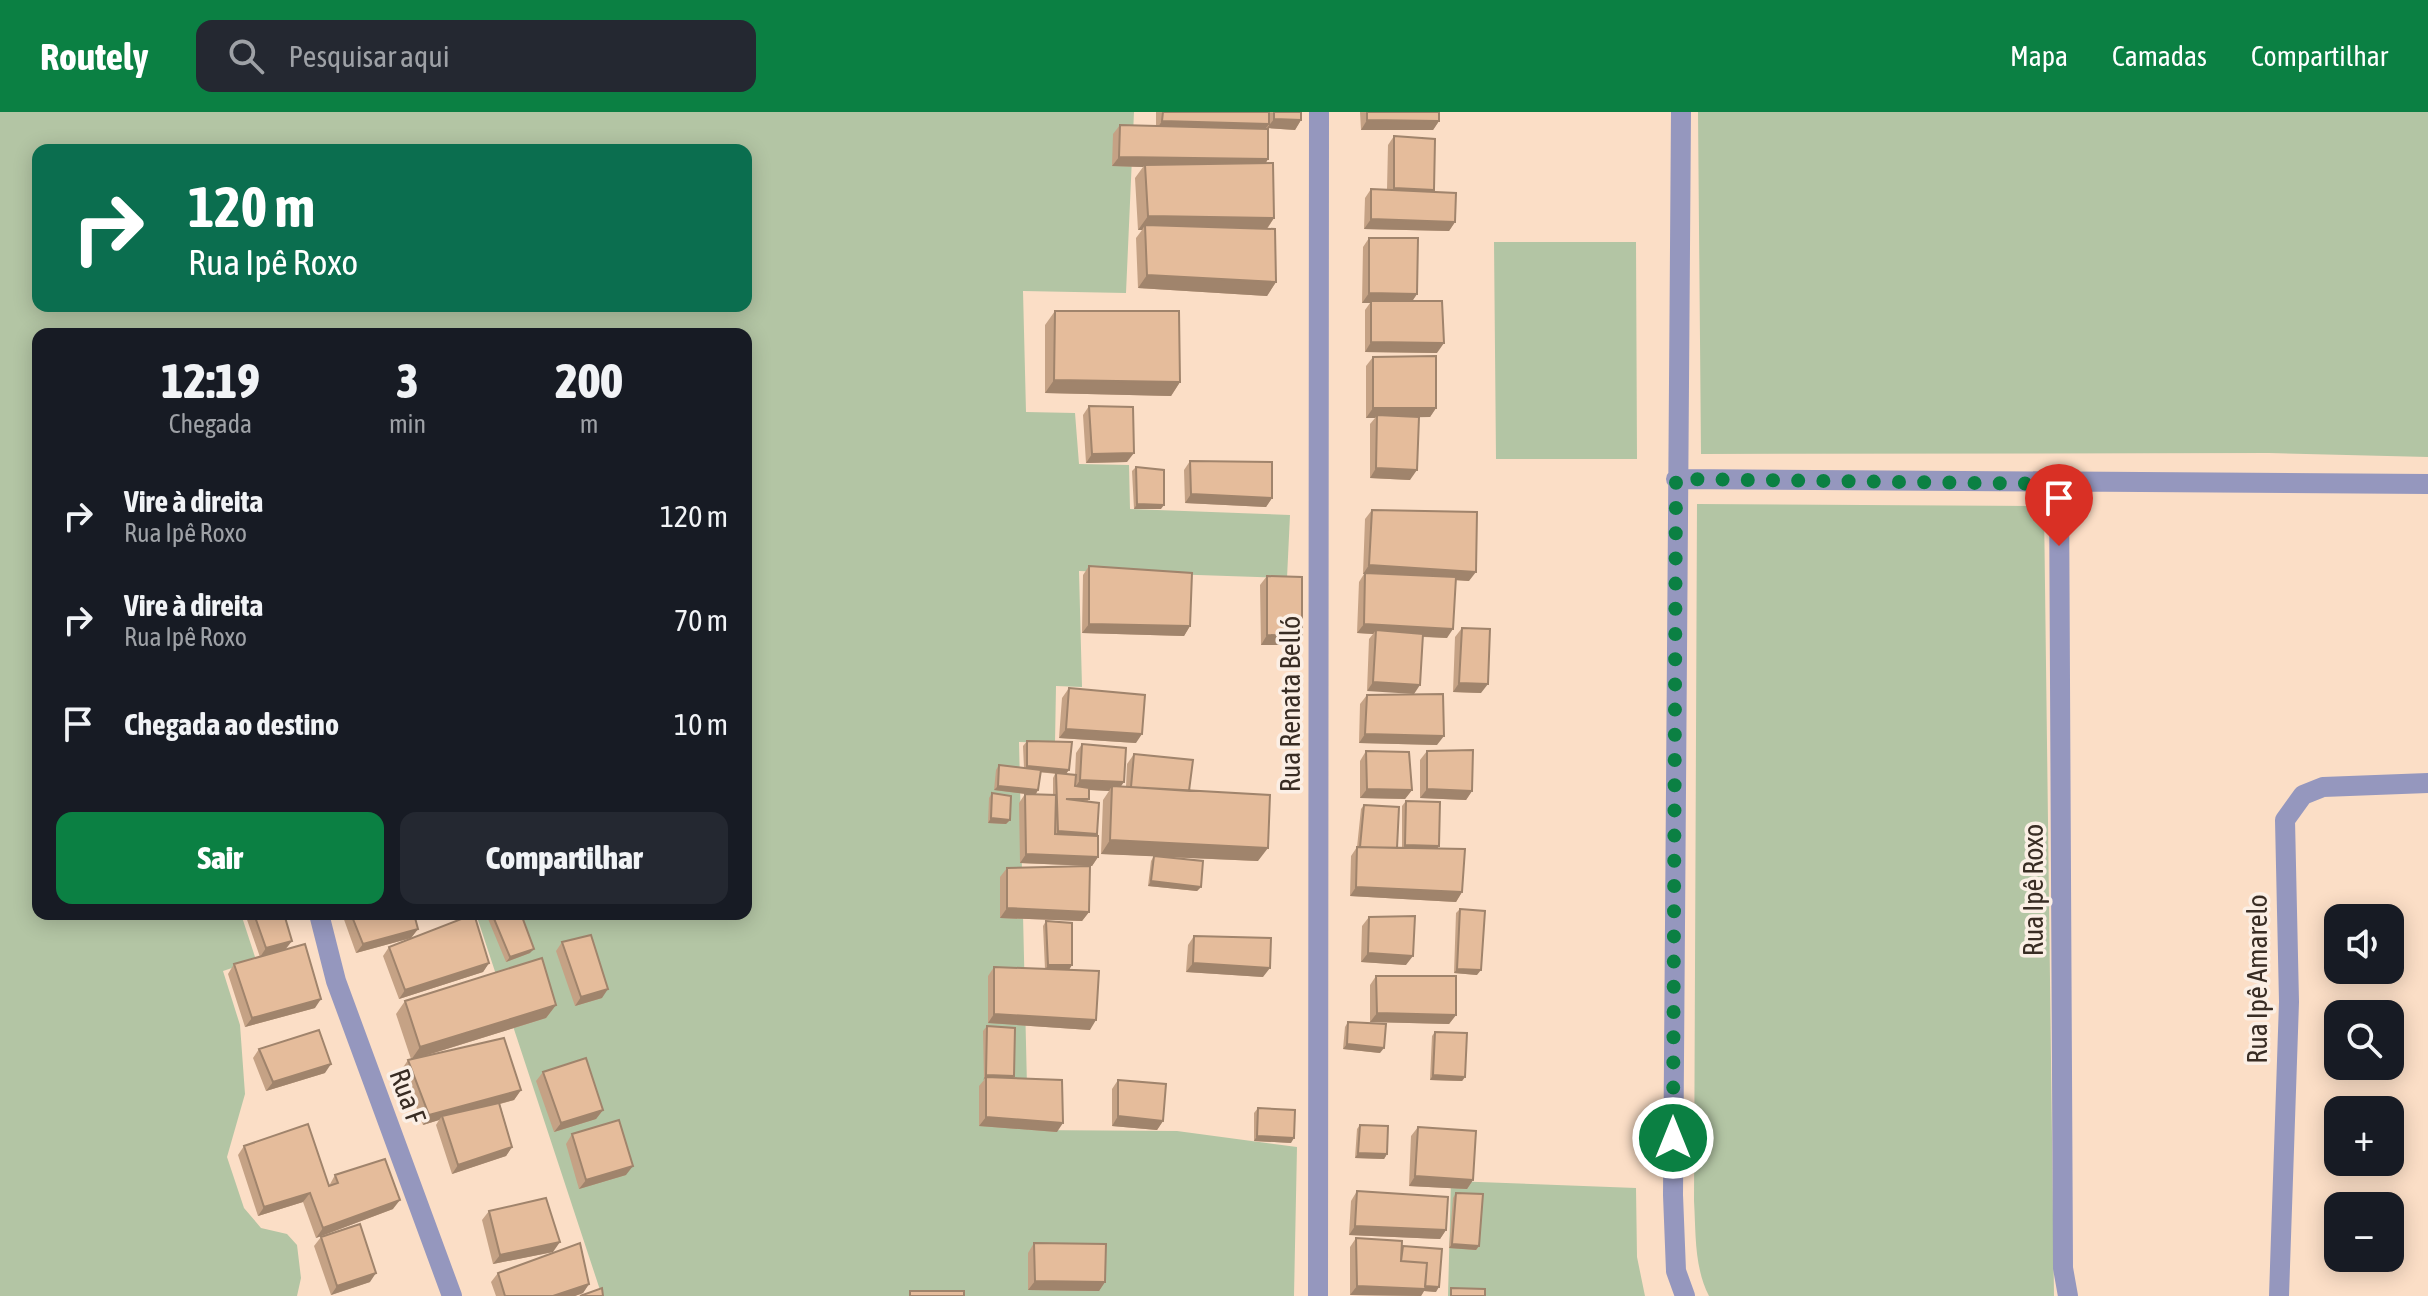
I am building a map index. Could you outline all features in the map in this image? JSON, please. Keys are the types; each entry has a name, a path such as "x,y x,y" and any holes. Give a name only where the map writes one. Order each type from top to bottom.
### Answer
{"street":[{"name":"Rua Renata Belló","path":"1318,1296 1319,112"},
{"path":"1681,112 1673,1232 1676,1271 1685,1296"},
{"path":"1676,479 2059,484 2428,484"},
{"name":"Rua Ipê Roxo","path":"2059,484 2063,1268 2068,1296"},
{"name":"Rua Ipê Amarelo","path":"2279,1296 2289,1002 2285,820 2303,795 2323,787 2428,783"},
{"name":"Rua F","path":"321,920 336,981 452,1296"}],"green space":[{"path":"0,112 1134,112 1126,293 1023,291 1026,412 1075,413 1079,464 1129,465 1130,509 1290,515 1287,578 1079,571 1082,687 1056,686 1055,743 1019,742 1028,1130 1177,1131 1297,1147 1294,1296 602,1296 478,920 752,920 752,328 32,328 32,920 243,920 256,960 223,971 240,1025 245,1094 227,1157 244,1208 261,1228 287,1234 297,1245 301,1278 297,1296 0,1296"},
{"path":"1698,112 2428,112 2428,457 2269,453 1701,454"},
{"path":"1494,242 1636,242 1637,459 1496,459"},
{"path":"1697,504 2044,506 2054,1296 1709,1296 1704,1285 1698,1262 1694,1201"},
{"path":"1451,1181 1636,1188 1637,1257 1645,1296 1448,1296"}],"building":[{"path":"1163,112 1269,112 1269,124 1162,121"},
{"path":"1274,112 1301,112 1301,120 1274,119"},
{"path":"1367,112 1439,112 1439,121 1367,120"},
{"path":"1120,125 1268,129 1268,159 1119,157"},
{"path":"1394,136 1435,139 1434,190 1394,188"},
{"path":"1273,163 1274,218 1148,216 1145,165"},
{"path":"1371,189 1456,193 1455,222 1371,219"},
{"path":"1145,225 1275,229 1276,282 1147,275"},
{"path":"1369,238 1418,238 1417,294 1369,293"},
{"path":"1371,301 1442,301 1444,343 1371,342"},
{"path":"1055,311 1179,311 1180,382 1054,380"},
{"path":"1436,356 1436,408 1373,408 1373,357"},
{"path":"1089,406 1133,407 1134,453 1092,454"},
{"path":"1377,415 1419,417 1417,470 1376,468"},
{"path":"1190,461 1272,462 1272,498 1191,494"},
{"path":"1136,467 1164,470 1164,505 1137,504"},
{"path":"1372,510 1477,512 1476,572 1369,565"},
{"path":"1089,566 1192,573 1190,626 1089,624"},
{"path":"1365,573 1456,577 1453,629 1364,624"},
{"path":"1267,576 1302,577 1302,636 1267,635"},
{"path":"1462,628 1490,629 1488,684 1459,683"},
{"path":"1376,630 1423,634 1420,685 1373,682"},
{"path":"1069,688 1145,695 1142,734 1066,729"},
{"path":"1443,694 1444,736 1365,734 1367,695"},
{"path":"1027,741 1072,742 1069,770 1027,766"},
{"path":"1082,744 1126,748 1124,782 1080,780"},
{"path":"1473,750 1472,791 1427,789 1427,751"},
{"path":"1366,751 1409,752 1412,790 1367,789"},
{"path":"1134,754 1193,760 1189,791 1131,787"},
{"path":"999,765 1041,770 1038,790 998,786"},
{"path":"1056,773 1076,775 1075,786 1089,788 1089,799 1066,799 1099,803 1097,834 1058,831"},
{"path":"1112,786 1270,795 1268,848 1110,840"},
{"path":"992,793 1011,796 1010,820 991,818"},
{"path":"1025,794 1056,795 1055,834 1098,836 1098,857 1026,854"},
{"path":"1406,801 1440,802 1439,846 1405,845"},
{"path":"1364,805 1399,807 1397,848 1360,847"},
{"path":"1357,847 1465,849 1462,892 1356,887"},
{"path":"1154,856 1203,861 1201,887 1151,881"},
{"path":"1090,866 1089,912 1007,908 1007,868"},
{"path":"1460,909 1485,911 1481,970 1457,969"},
{"path":"1415,916 1413,956 1368,953 1369,917"},
{"path":"256,920 286,920 292,941 266,948"},
{"path":"353,920 416,920 418,929 363,944"},
{"path":"459,920 476,920 489,963 405,990 389,947"},
{"path":"495,920 523,920 534,949 510,957"},
{"path":"1046,921 1072,923 1072,965 1048,965"},
{"path":"591,935 608,989 581,997 562,942"},
{"path":"1194,936 1271,938 1270,968 1193,963"},
{"path":"305,944 321,999 252,1018 234,964"},
{"path":"542,958 556,1005 420,1047 405,1001"},
{"path":"994,967 1099,971 1096,1020 994,1014"},
{"path":"1376,976 1456,976 1456,1015 1377,1013"},
{"path":"1348,1022 1386,1024 1384,1048 1347,1044"},
{"path":"987,1026 1015,1028 1014,1076 986,1075"},
{"path":"319,1030 331,1064 273,1082 259,1049"},
{"path":"1435,1032 1467,1033 1465,1077 1433,1075"},
{"path":"504,1038 521,1090 429,1115 408,1060"},
{"path":"586,1058 603,1110 561,1123 543,1072"},
{"path":"986,1077 1062,1080 1063,1123 986,1117"},
{"path":"1118,1080 1166,1084 1163,1121 1118,1116"},
{"path":"499,1103 512,1147 458,1165 442,1116"},
{"path":"1258,1108 1295,1110 1294,1138 1257,1136"},
{"path":"619,1120 633,1166 586,1180 572,1134"},
{"path":"308,1124 329,1186 338,1183 335,1175 385,1159 400,1200 323,1228 310,1193 264,1207 244,1146"},
{"path":"1360,1125 1388,1126 1387,1154 1358,1153"},
{"path":"1418,1127 1476,1131 1473,1180 1415,1176"},
{"path":"1357,1191 1448,1197 1446,1230 1355,1226"},
{"path":"1456,1193 1483,1194 1479,1246 1452,1244"},
{"path":"546,1198 560,1242 500,1255 489,1211"},
{"path":"360,1224 376,1273 337,1286 321,1237"},
{"path":"1356,1238 1402,1241 1401,1261 1427,1263 1425,1289 1357,1286"},
{"path":"580,1243 589,1284 553,1296 505,1296 498,1273"},
{"path":"1034,1243 1106,1244 1105,1282 1035,1281"},
{"path":"1403,1246 1442,1249 1439,1287 1425,1286 1427,1263 1401,1261"},
{"path":"602,1288 603,1296 580,1296"},
{"path":"1451,1288 1485,1289 1485,1296 1451,1296"},
{"path":"910,1291 964,1291 964,1296 910,1296"}],"route":[{"path":"1673,1138 1676,479 2059,484 2059,546"}]}
